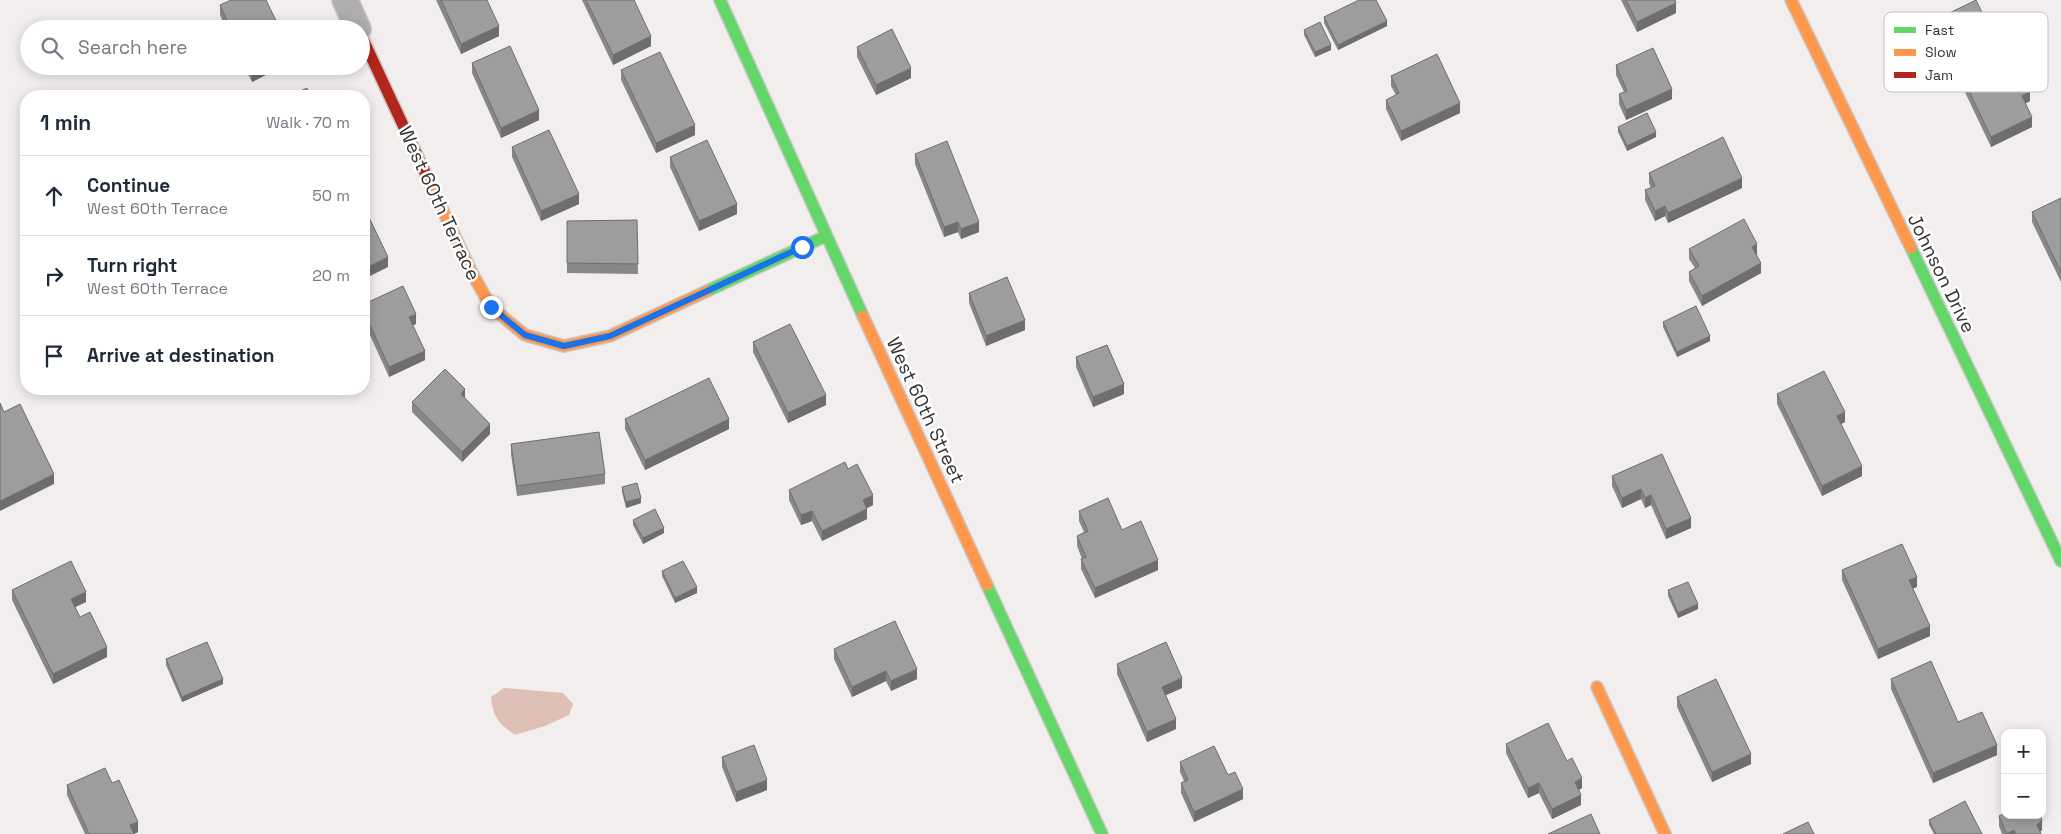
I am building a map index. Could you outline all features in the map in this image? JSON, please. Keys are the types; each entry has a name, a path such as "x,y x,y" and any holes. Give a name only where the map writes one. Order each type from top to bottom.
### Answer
{"street":[{"path":"345,0 354,20"},
{"name":"West 60th Street","path":"720,0 826,236 1102,834"},
{"name":"Johnson Drive","path":"1791,0 2061,561"},
{"name":"West 60th Terrace","path":"370,54 472,273 491,307 525,335 564,346 610,336 826,236"},
{"path":"1597,687 1665,834"}],"shaded area":[{"path":"504,688 563,693 573,704 569,715 545,726 515,735 505,727 493,710 491,697"}],"building":[{"path":"231,0 266,0 276,20 227,20 220,5"},
{"path":"441,0 487,0 499,26 461,44"},
{"path":"586,0 634,0 651,36 613,55"},
{"path":"1359,0 1376,0 1387,21 1338,45 1324,17"},
{"path":"1626,0 1675,0 1676,3 1637,22"},
{"path":"1976,0 1982,12 1951,12"},
{"path":"1320,22 1331,45 1315,52 1304,30"},
{"path":"892,29 911,68 876,85 857,47"},
{"path":"510,46 539,110 501,128 472,63"},
{"path":"1653,48 1672,89 1626,110 1619,94 1627,91 1616,65"},
{"path":"660,52 695,125 656,143 621,70"},
{"path":"1437,54 1460,103 1401,131 1386,100 1399,93 1391,76"},
{"path":"1969,92 2028,92 2022,96 2032,117 1991,137"},
{"path":"1647,113 1656,132 1627,146 1618,127"},
{"path":"549,130 579,194 541,211 512,147"},
{"path":"1723,137 1742,178 1668,213 1665,206 1655,211 1645,190 1655,186 1649,173"},
{"path":"707,140 737,204 699,221 670,157"},
{"path":"947,141 979,222 961,229 958,222 944,227 915,154"},
{"path":"2061,198 2061,272 2032,212"},
{"path":"1744,219 1757,244 1752,247 1761,263 1702,296 1689,272 1699,266 1689,249"},
{"path":"370,220 388,257 370,266"},
{"path":"637,220 638,264 567,263 567,221"},
{"path":"1007,277 1025,320 986,336 969,293"},
{"path":"403,286 416,314 409,317 425,351 389,367 370,325 370,301"},
{"path":"1696,306 1710,336 1677,352 1663,322"},
{"path":"790,324 826,395 788,413 753,342"},
{"path":"1107,345 1124,384 1093,397 1076,357"},
{"path":"445,369 465,389 461,394 490,424 462,452 412,402"},
{"path":"1824,371 1845,412 1837,416 1862,466 1822,486 1777,394"},
{"path":"709,378 729,419 645,460 625,419"},
{"path":"0,403 4,412 20,404 54,474 0,501"},
{"path":"599,432 605,474 517,486 511,444"},
{"path":"1662,454 1691,518 1666,529 1651,495 1645,498 1641,489 1622,498 1612,476"},
{"path":"845,462 848,469 857,464 873,495 863,500 867,509 822,531 812,511 801,515 789,490"},
{"path":"637,483 641,498 626,502 622,487"},
{"path":"1108,498 1122,530 1141,521 1158,560 1095,588 1081,559 1086,557 1077,536 1088,531 1079,511"},
{"path":"655,509 664,528 643,538 633,520"},
{"path":"1902,544 1917,577 1909,580 1930,626 1878,649 1842,570"},
{"path":"71,561 86,592 71,599 80,617 90,612 107,647 53,674 12,590"},
{"path":"683,561 697,587 675,598 662,571"},
{"path":"1688,582 1698,604 1678,613 1668,590"},
{"path":"895,621 917,669 891,681 886,671 852,687 834,649"},
{"path":"207,642 223,679 182,697 166,659"},
{"path":"1166,642 1182,678 1162,687 1176,719 1147,732 1117,664"},
{"path":"1931,661 1958,722 1982,712 1997,745 1933,773 1891,679"},
{"path":"1716,679 1751,754 1712,772 1677,697"},
{"path":"1548,723 1567,761 1572,758 1582,778 1575,782 1581,795 1552,809 1539,783 1528,788 1506,744"},
{"path":"754,745 767,780 736,792 722,757"},
{"path":"1214,746 1228,775 1235,772 1243,789 1194,812 1181,783 1188,780 1180,762"},
{"path":"105,768 112,783 119,780 138,822 130,825 134,834 89,834 67,785"},
{"path":"1965,801 1982,834 1936,834 1929,820"},
{"path":"1591,814 1600,834 1548,834"},
{"path":"2001,815 2001,819 2042,819 2037,825 2041,834 2016,834 2014,830 2007,834 1999,816"},
{"path":"1808,822 1814,834 1783,834"}],"traffic: fast":[{"path":"720,0 863,316"},
{"path":"707,291 826,236"},
{"path":"1911,248 2061,561"},
{"path":"987,585 1102,834"}],"traffic: slow":[{"path":"1791,0 1911,248"},
{"path":"429,181 472,273 491,307 525,335 564,346 610,336 707,291"},
{"path":"863,316 987,585"},
{"path":"1597,687 1665,834"}],"traffic: jam":[{"path":"370,54 429,181"}],"route":[{"path":"491,307 525,335 564,346 610,336 802,247"}]}
